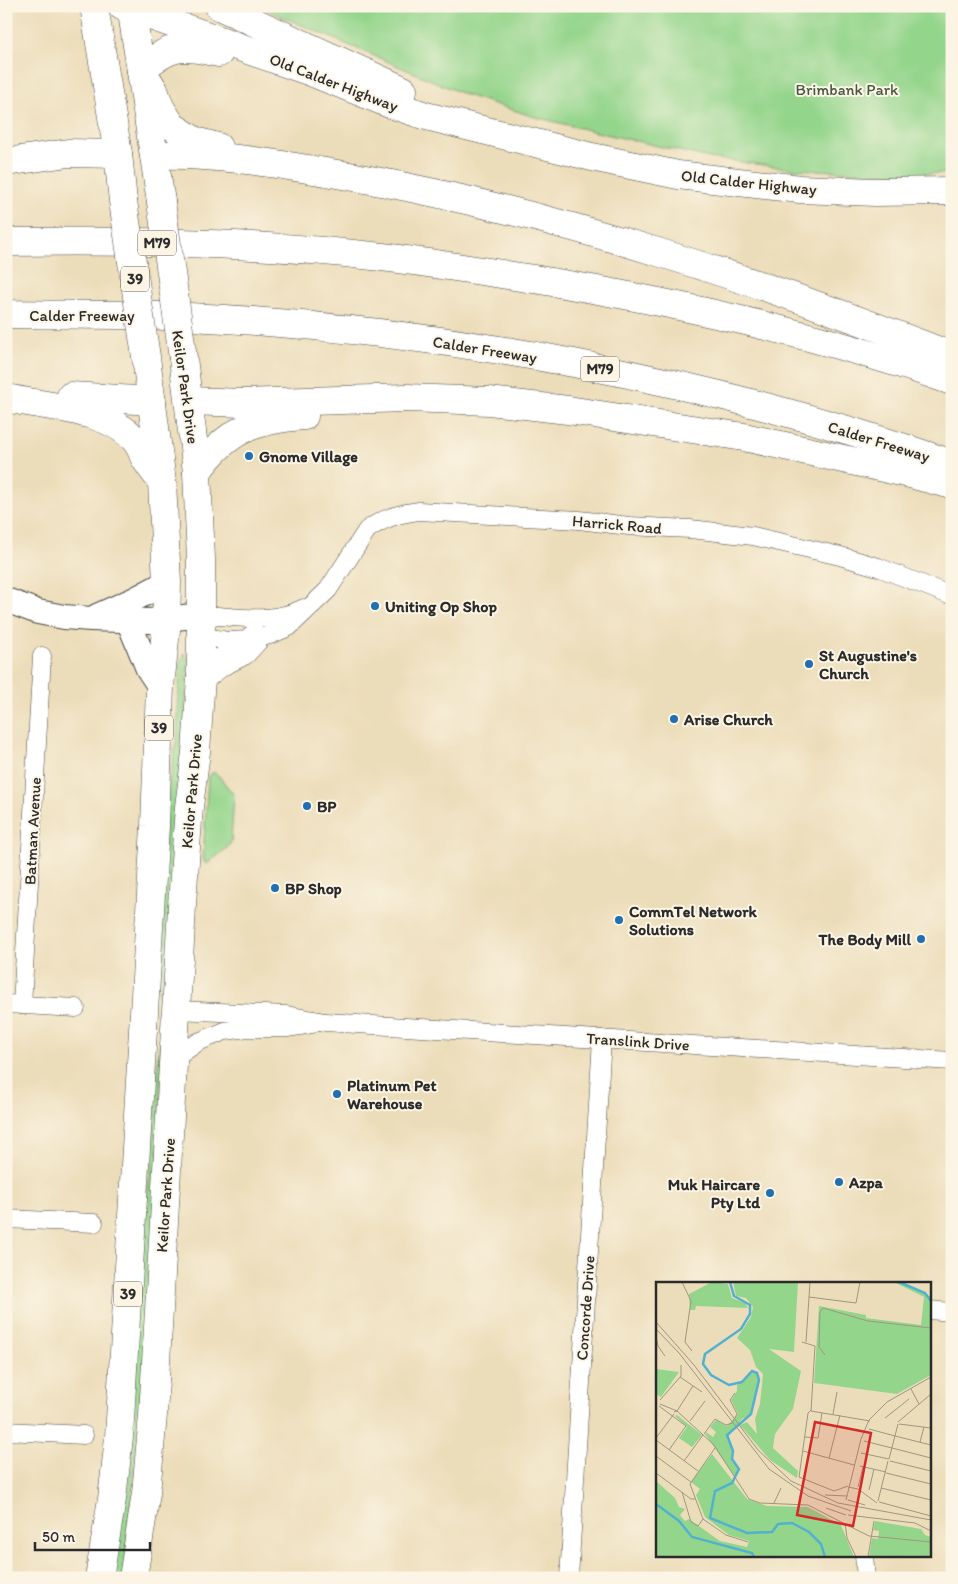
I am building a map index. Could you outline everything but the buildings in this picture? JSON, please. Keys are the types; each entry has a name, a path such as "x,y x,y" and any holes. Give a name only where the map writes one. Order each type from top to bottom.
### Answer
{"main road":[{"name":"Keilor Park Drive","path":"94,6 118,154 152,401 162,482 167,582 152,622 160,687 155,826 119,1437 112,1498 99,1578"},
{"name":"Old Calder Highway","path":"219,6 396,87 472,119 549,147"},
{"name":"Keilor Park Drive","path":"128,8 141,69 183,358 197,472 201,529 201,677 183,889 153,1415 146,1493 133,1578"},
{"name":"Old Calder Highway","path":"128,8 310,72 390,104 426,116 549,147 678,175 759,185 833,191 952,191"},
{"path":"302,168 265,155 195,141 184,135 169,122 160,107 154,90 141,69 166,51 177,47 186,47 310,72"},
{"path":"6,162 68,153 193,154 302,168 422,190 638,246 750,281 952,356"},
{"name":"M79","path":"6,242 156,243 271,248 382,257 447,266 606,291 715,314 826,342 952,381"},
{"name":"Calder Freeway","path":"6,314 191,317 326,328 470,346 610,371 728,398 807,419 952,464"},
{"path":"6,389 84,398 152,401 244,403 406,398 488,401 568,410 744,437 897,471 952,486"},
{"path":"6,398 86,413 101,417 115,424 125,430 135,440 162,482"},
{"path":"197,472 222,442 248,427 283,418 442,410 568,410"},
{"path":"91,619 167,582"},
{"path":"6,600 38,612 64,617 201,625"},
{"path":"152,622 148,669 160,687"},
{"path":"201,677 222,662 243,651 254,639"},
{"path":"144,1008 177,1010"}],"street":[{"name":"Harrick Road","path":"201,625 228,641 254,639 289,627 328,590 367,530 386,518 406,512 419,511 580,520 753,536 840,556 886,570 952,596"},
{"name":"Harrick Road","path":"201,625 246,619 265,619 290,614 315,602"},
{"name":"Batman Avenue","path":"14,1005 42,656"},
{"path":"14,1005 76,1008"},
{"name":"Translink Drive","path":"177,1010 286,1015 324,1022 952,1061"},
{"name":"Translink Drive","path":"174,1059 198,1042 224,1031 248,1028 287,1028 324,1022"},
{"name":"Concorde Drive","path":"569,1578 602,1039"},
{"path":"6,1219 94,1223"},
{"path":"6,1431 84,1435"},
{"path":"864,1556 866,1578"}],"green space":[{"name":"Brimbank Park","path":"257,6 952,6 952,173 896,174 793,169 710,158 601,133 535,117 466,95"},
{"path":"185,653 188,660 167,998 158,1004 167,793 177,737 180,663"},
{"path":"212,773 218,775 234,795 231,842 227,848 207,864 203,858 208,777"},
{"path":"163,1035 154,1257 124,1578 108,1578 152,1158 158,1050"}],"place":[{"name":"Gnome Village","path":"249,456"},
{"name":"Uniting Op Shop","path":"375,606"},
{"name":"St Augustine's Church","path":"809,664"},
{"name":"Arise Church","path":"674,719"},
{"name":"BP","path":"307,806"},
{"name":"BP Shop","path":"275,888"},
{"name":"CommTel Network Solutions","path":"619,920"},
{"name":"The Body Mill","path":"921,939"},
{"name":"Platinum Pet Warehouse","path":"337,1094"},
{"name":"Azpa","path":"839,1182"},
{"name":"Muk Haircare Pty Ltd","path":"770,1193"}]}
